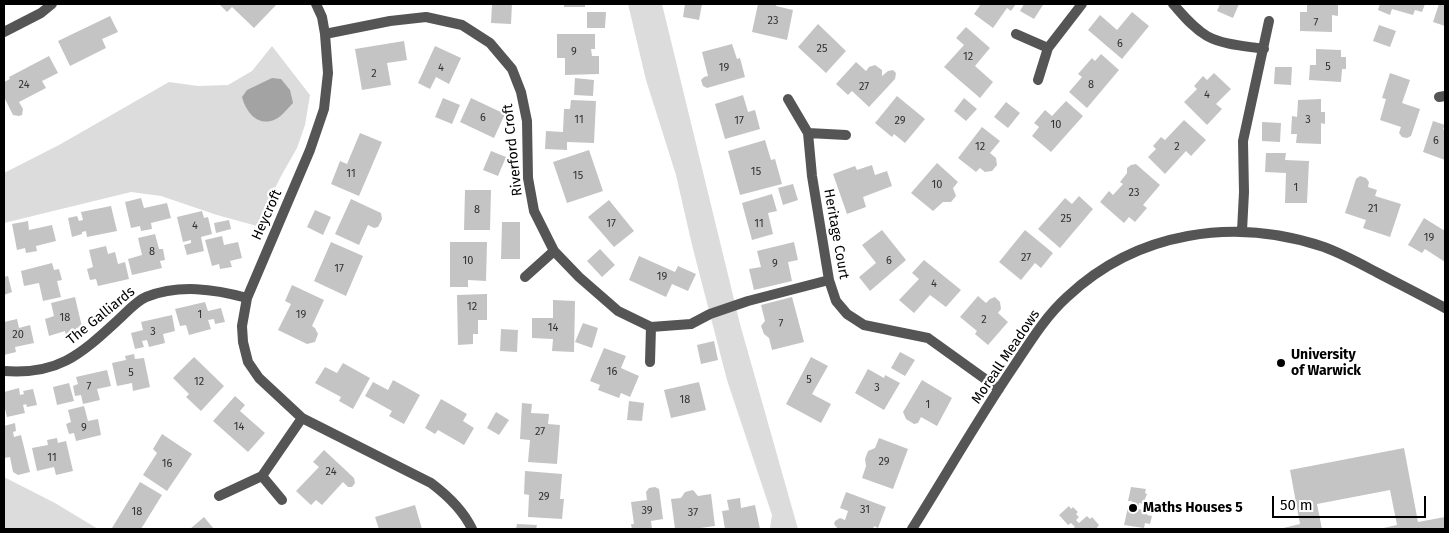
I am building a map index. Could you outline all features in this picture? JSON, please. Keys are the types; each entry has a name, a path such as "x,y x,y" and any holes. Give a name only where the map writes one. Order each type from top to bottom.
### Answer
{"street":[{"path":"4,32 41,13 52,4"},
{"name":"Heycroft","path":"316,4 322,17 325,34 328,73 324,109 294,189 277,224 247,298 242,326 242,342 248,362 259,378 302,418 431,483 446,494 472,529"},
{"path":"1038,80 1048,48 1082,4"},
{"path":"1173,4 1192,24 1216,40 1264,49"},
{"name":"Riverford Croft","path":"325,34 390,21 426,17 462,25 490,43 512,69 521,92 527,121 528,178 534,211 554,251 579,277 618,311 651,327"},
{"path":"1242,231 1244,192 1243,141 1269,21"},
{"path":"1016,34 1048,48"},
{"name":"Heritage Court","path":"788,99 808,133 812,176 829,280 836,301 847,314 864,325 928,338 998,389"},
{"path":"808,133 846,135"},
{"name":"Moreall Meadows","path":"912,529 998,389 1049,316 1066,297 1089,279 1111,264 1148,246 1179,237 1202,234 1242,231 1271,234 1325,248 1347,256 1445,308"},
{"path":"525,277 554,251"},
{"path":"650,362 651,327 691,324 710,314 748,301 829,280"},
{"name":"The Galliards","path":"4,371 36,371 51,368 66,361 98,339 144,298 172,290 209,289 247,298"},
{"path":"219,496 262,476 302,418"},
{"path":"262,476 282,500"}],"shaded area":[{"path":"628,4 662,4 740,324 798,529 770,528 772,515 727,380 676,175 646,80"},
{"path":"272,46 310,95 305,125 297,148 257,226 161,196 131,192 4,223 4,173 59,145 169,82 198,86 228,85 252,71"},
{"path":"272,78 281,79 290,90 293,103 276,119 270,121 258,120 246,108 242,97 247,90"},
{"path":"4,477 55,503 98,529 4,529"}],"building":[{"path":"219,4 277,4 254,28 232,7 227,12"},
{"path":"492,4 512,4 511,24 491,23"},
{"path":"564,4 585,4 585,7 564,7"},
{"path":"685,4 702,4 699,20 683,17"},
{"path":"758,4 776,4 776,6 793,10 787,40 752,32"},
{"path":"981,4 1016,4 1011,11 1007,8 993,28 974,14"},
{"path":"1024,4 1043,5 1034,19 1020,11"},
{"path":"1220,4 1239,4 1233,18 1217,11"},
{"path":"1307,4 1338,4 1338,16 1332,15 1332,32 1300,31 1300,12 1307,12"},
{"path":"1380,4 1425,4 1422,12 1415,10 1413,15 1392,9 1390,15 1378,10"},
{"path":"1439,4 1445,4 1445,26 1433,22"},
{"path":"587,12 606,12 605,28 587,28"},
{"path":"1132,12 1149,26 1122,59 1088,30 1100,15 1117,30"},
{"path":"110,16 118,32 102,39 106,48 70,66 58,41"},
{"path":"818,24 846,51 826,73 798,47"},
{"path":"1379,25 1396,31 1390,47 1373,41"},
{"path":"966,27 990,48 975,66 993,82 980,98 944,67 964,45 956,38"},
{"path":"557,34 595,34 595,49 591,49 592,56 599,56 599,74 565,75 565,58 557,58"},
{"path":"404,41 407,60 387,63 391,85 362,90 355,49"},
{"path":"732,44 737,59 740,58 745,77 707,88 703,86 701,80 708,76 702,52"},
{"path":"435,46 461,58 449,84 436,77 430,89 418,83"},
{"path":"1316,49 1341,50 1341,57 1346,57 1346,69 1342,69 1341,82 1309,80 1310,65 1316,65"},
{"path":"1101,54 1119,70 1087,108 1069,92 1082,77 1078,74 1092,58 1095,61"},
{"path":"49,56 58,73 42,81 46,88 19,102 23,109 22,115 13,115 4,97 4,82 10,79 9,77"},
{"path":"856,62 866,71 869,67 875,65 882,70 882,76 888,71 893,70 896,73 895,79 869,107 852,91 848,95 836,84"},
{"path":"1275,67 1292,67 1291,85 1274,84"},
{"path":"1214,73 1231,89 1216,104 1222,109 1207,125 1184,102 1197,89 1194,86 1203,76 1207,80"},
{"path":"1390,73 1410,80 1402,103 1420,109 1411,136 1407,138 1402,137 1399,133 1401,127 1380,120 1386,99 1382,98"},
{"path":"575,78 594,80 593,96 574,95"},
{"path":"743,95 748,112 755,110 760,129 725,139 715,104"},
{"path":"897,96 925,119 905,143 894,134 892,137 875,123"},
{"path":"443,98 460,105 452,124 435,117"},
{"path":"471,98 505,114 494,138 460,122"},
{"path":"964,98 977,109 966,121 954,111"},
{"path":"1321,99 1321,112 1325,112 1325,124 1321,123 1321,144 1296,143 1297,134 1291,134 1292,116 1297,117 1298,100"},
{"path":"571,100 596,101 594,143 567,142 567,150 545,149 546,131 563,132 564,109 570,109"},
{"path":"1066,101 1083,116 1051,152 1032,136 1039,127 1034,123 1045,110 1052,116"},
{"path":"1006,102 1020,113 1008,128 994,117"},
{"path":"1184,120 1206,140 1191,156 1186,151 1165,174 1148,157 1156,149 1153,146 1161,137 1165,140"},
{"path":"1433,121 1445,125 1443,129 1445,130 1445,160 1423,152"},
{"path":"1262,122 1281,123 1280,142 1262,141"},
{"path":"982,127 1000,141 990,153 996,158 997,165 992,171 985,172 980,168 976,172 958,158"},
{"path":"360,133 382,142 359,196 331,184 340,161 347,164"},
{"path":"765,140 771,160 775,159 782,184 740,195 728,151"},
{"path":"589,150 603,191 567,203 553,162"},
{"path":"491,151 506,157 498,176 483,170"},
{"path":"1266,153 1286,153 1285,160 1309,161 1307,203 1285,203 1286,173 1265,172"},
{"path":"937,163 958,182 953,188 956,196 951,202 943,202 933,211 911,193"},
{"path":"1136,164 1160,185 1143,205 1147,208 1135,222 1129,217 1124,223 1100,202 1109,191 1113,195 1123,184 1120,182 1127,173 1127,168"},
{"path":"872,165 875,175 887,171 892,186 863,197 866,207 847,214 833,174 855,166 857,170"},
{"path":"1360,176 1366,178 1369,182 1368,187 1377,190 1375,196 1401,204 1390,237 1363,228 1366,220 1345,213 1356,179"},
{"path":"793,184 798,200 783,205 778,188"},
{"path":"465,190 491,190 490,230 464,230"},
{"path":"772,194 777,211 768,213 773,234 752,240 742,203"},
{"path":"1079,196 1093,209 1060,248 1038,229 1065,198 1072,204"},
{"path":"141,198 144,208 167,203 171,218 151,223 152,229 141,231 140,226 131,228 125,202"},
{"path":"351,199 381,213 382,219 378,227 374,228 368,225 359,245 335,234"},
{"path":"609,200 634,231 614,247 588,217"},
{"path":"111,206 117,231 87,237 86,231 72,237 68,218 77,216 79,221 83,220 81,212"},
{"path":"315,210 331,217 323,235 307,227"},
{"path":"202,211 204,218 208,217 212,234 201,237 204,251 187,255 184,245 191,243 191,240 183,242 177,217"},
{"path":"1424,218 1445,231 1445,262 1425,249 1422,253 1408,245"},
{"path":"229,220 231,229 216,233 214,223"},
{"path":"28,221 29,230 52,225 56,241 36,246 37,251 26,253 25,248 17,250 12,224"},
{"path":"502,222 520,222 520,259 501,259"},
{"path":"882,230 906,260 870,291 859,277 876,263 862,245"},
{"path":"1025,230 1053,253 1041,268 1035,263 1021,280 999,262"},
{"path":"155,234 159,249 163,249 165,260 160,261 162,268 132,275 128,259 142,255 138,238"},
{"path":"222,236 224,245 238,242 242,258 230,261 232,267 220,269 219,264 212,266 205,240"},
{"path":"331,242 363,256 346,296 314,281"},
{"path":"450,242 487,242 486,281 468,280 468,287 450,287"},
{"path":"794,242 798,260 788,262 792,281 754,290 749,269 761,267 757,251"},
{"path":"106,246 108,254 115,252 118,264 125,262 129,279 98,286 96,279 90,280 87,269 93,267 89,250"},
{"path":"600,249 615,265 602,277 587,261"},
{"path":"639,256 675,272 678,266 696,274 688,291 672,284 666,297 629,280"},
{"path":"924,260 961,290 946,307 930,295 914,313 899,300 919,279 912,273"},
{"path":"52,263 54,270 59,269 62,280 57,281 61,297 43,301 39,283 24,286 21,271"},
{"path":"8,276 12,292 4,295 4,277"},
{"path":"292,285 324,300 312,326 318,334 315,342 307,344 278,330 291,304 285,301"},
{"path":"487,294 487,320 478,320 478,334 473,334 473,344 458,345 457,295"},
{"path":"978,296 986,303 995,297 1000,302 1001,309 998,313 1008,322 988,345 975,334 977,331 960,317"},
{"path":"75,297 82,327 76,328 77,334 66,336 65,331 49,336 45,319 54,316 51,303"},
{"path":"792,297 804,342 772,350 769,338 764,334 761,326 765,321 761,305"},
{"path":"553,300 575,301 574,352 552,351 553,339 532,338 532,318 553,318"},
{"path":"205,302 208,311 221,308 225,322 215,324 214,319 208,320 211,329 189,335 186,325 180,326 175,309"},
{"path":"172,315 175,331 163,334 165,343 149,347 147,340 142,341 144,347 135,349 131,333 143,330 141,322"},
{"path":"17,319 19,328 30,325 34,343 15,347 16,352 4,355 4,322"},
{"path":"583,323 598,328 592,348 575,342"},
{"path":"501,329 518,330 517,352 500,351"},
{"path":"714,341 718,360 701,364 697,345"},
{"path":"604,348 626,356 621,368 639,376 630,397 621,393 619,398 598,390 600,385 590,381"},
{"path":"900,352 915,360 905,376 891,368"},
{"path":"134,354 135,359 144,358 150,387 133,391 132,383 117,386 112,363 126,360 125,356"},
{"path":"194,357 224,386 201,411 186,397 189,394 173,378"},
{"path":"811,357 828,366 812,394 831,404 821,423 786,404"},
{"path":"343,363 370,378 353,409 339,401 341,397 315,383 325,367 337,373"},
{"path":"868,369 884,378 885,375 900,383 884,410 855,393"},
{"path":"107,370 111,386 97,389 100,400 83,404 81,395 75,396 73,386 78,384 76,377"},
{"path":"393,380 420,395 404,424 389,416 392,411 365,396 373,382 388,390"},
{"path":"922,380 952,398 937,426 921,417 918,423 914,424 906,419 903,412"},
{"path":"699,382 706,410 671,418 664,390"},
{"path":"69,383 74,401 57,405 53,387"},
{"path":"19,388 20,395 24,394 23,391 33,389 37,405 27,407 26,404 23,405 25,413 7,417 4,409 4,392"},
{"path":"235,396 245,405 240,411 265,433 248,452 213,421"},
{"path":"441,399 467,414 463,421 474,428 464,445 438,430 435,434 425,428"},
{"path":"629,401 644,403 642,421 627,420"},
{"path":"522,403 532,404 531,413 549,414 548,424 560,425 557,464 528,462 530,440 520,439"},
{"path":"84,406 88,421 98,419 101,435 76,441 74,433 69,434 66,424 71,422 68,410"},
{"path":"496,412 509,420 499,435 487,428"},
{"path":"15,423 16,431 13,432 14,437 21,435 30,472 18,475 13,472 10,457 4,458 4,426"},
{"path":"162,434 192,454 167,491 143,475 157,453 153,449"},
{"path":"57,438 58,443 66,441 73,471 56,475 54,467 37,471 32,448 48,445 47,440"},
{"path":"879,438 908,449 893,489 862,478 868,451 875,448"},
{"path":"1404,448 1418,522 1445,517 1445,529 1379,529 1397,525 1390,490 1317,504 1322,529 1279,529 1300,524 1290,470"},
{"path":"324,450 354,478 355,483 352,487 348,487 343,482 322,505 316,500 311,505 296,491 319,467 313,462"},
{"path":"525,471 562,474 560,499 564,499 562,519 528,517 529,495 524,494"},
{"path":"140,482 162,495 141,529 112,528"},
{"path":"655,487 659,489 663,519 651,521 652,529 632,529 631,524 634,524 631,502 647,500 646,492 649,488"},
{"name":"Maths Houses 5","path":"1131,487 1146,489 1145,493 1147,494 1143,504 1139,503 1138,509 1148,511 1147,515 1152,516 1150,524 1145,523 1144,528 1124,525 1128,507 1131,507 1132,501 1128,501"},
{"path":"693,490 698,496 711,494 715,526 675,529 671,499 681,498 685,492"},
{"path":"846,492 886,507 878,528 874,526 873,529 838,529 834,524 835,521 840,518 845,520 848,511 840,508"},
{"path":"740,498 741,508 755,505 760,529 725,529 722,511 729,510 727,500"},
{"path":"415,505 422,529 379,529 375,517"},
{"path":"1069,506 1078,512 1076,514 1079,517 1076,520 1079,523 1087,516 1090,519 1092,517 1099,525 1096,529 1072,529 1075,527 1071,523 1068,525 1059,515"},
{"path":"204,517 214,529 190,529"},
{"path":"517,524 537,525 536,529 516,529"}],"place":[{"name":"University of Warwick","path":"1281,363"},
{"name":"Maths Houses 5","path":"1133,508"}]}
